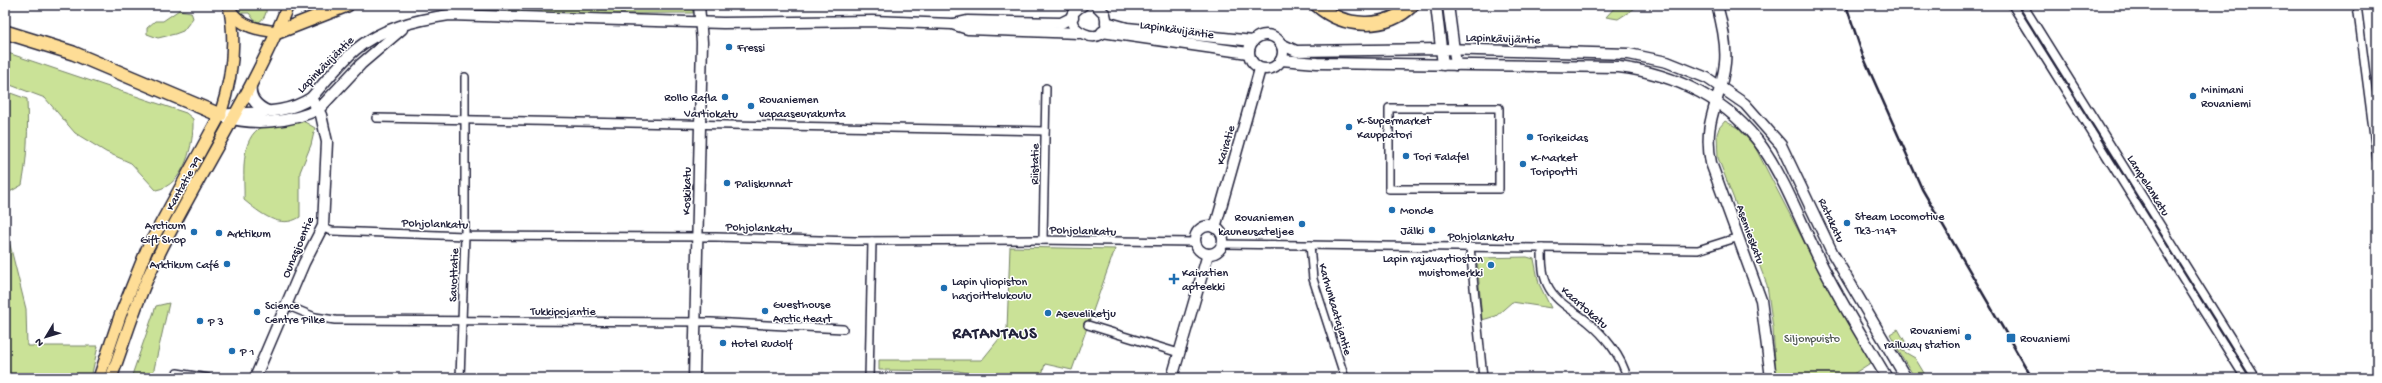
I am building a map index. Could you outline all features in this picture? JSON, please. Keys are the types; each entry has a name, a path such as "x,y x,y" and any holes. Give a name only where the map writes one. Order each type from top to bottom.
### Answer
{"highway":[{"path":"278,32 347,5"},
{"path":"1317,5 1343,21 1367,23 1387,20 1412,5"},
{"path":"5,32 73,53 220,115"}],"main road":[{"name":"Kantatie 79","path":"111,378 132,317 157,256 235,116 278,32 288,5"},
{"name":"Koskikatu","path":"694,378 700,124 700,5"},
{"path":"1079,33 1074,26 1073,18 1077,10 1083,5"},
{"path":"1436,5 1443,65"},
{"path":"1448,5 1456,49 1456,65"},
{"name":"Asemieskatu","path":"1717,5 1726,47 1725,63 1715,101 1707,143 1711,163 1762,306 1771,378"},
{"path":"1099,6 1106,14 1106,22 1102,32"},
{"name":"Kantatie 79","path":"99,378 120,316 147,249 220,115 227,95 233,62 230,7"},
{"path":"230,7 244,24 255,29 278,32"},
{"name":"Lapinkävijäntie","path":"235,116 295,107 311,98 358,48 374,36 409,24 449,15 475,14 700,23 872,22 952,24 967,21 1060,23 1073,18"},
{"name":"Lapinkävijäntie","path":"1106,22 1127,28 1253,41"},
{"name":"Lapinkävijäntie","path":"220,115 235,116 253,121 289,119 302,116 319,109 361,64 409,24"},
{"name":"Lapinkävijäntie","path":"952,24 968,29 1079,33 1089,37 1102,32 1248,53"},
{"path":"1262,35 1268,35 1276,38 1281,44 1283,52 1282,60 1272,69 1260,69 1252,63 1248,53 1253,41 1262,35"},
{"name":"Lapinkävijäntie","path":"1281,44 1296,51 1456,49 1638,55 1695,72 1720,85"},
{"path":"1282,60 1443,65 1624,68 1670,79 1715,101 1740,120 1763,148 1823,268 1887,378"},
{"name":"Kairatie","path":"1215,228 1260,69"},
{"path":"251,85 252,99 256,105 268,111"},
{"name":"Ratakatu","path":"1720,85 1745,104 1781,145 1833,254 1906,378"},
{"name":"Ounasjoentie","path":"255,378 286,305 322,228 324,218 327,142 319,109 311,98"},
{"path":"1206,226 1215,228 1222,236 1222,244 1216,251 1208,254 1200,250 1195,242 1199,230 1206,226"},
{"path":"1172,378 1208,254"}],"street":[{"name":"Lampelankatu","path":"2012,5 2245,378"},
{"name":"Lampelankatu","path":"2023,5 2256,378"},
{"path":"2357,5 2377,160"},
{"name":"Savottatie","path":"460,378 465,236 466,77"},
{"name":"Riistatie","path":"1043,240 1046,88"},
{"path":"1390,108 1499,108 1499,189 1389,189 1390,108"},
{"name":"Vartiokatu","path":"376,118 1045,130"},
{"name":"Pohjolankatu","path":"322,228 332,231 465,236 698,237 872,241 1043,240 1195,242"},
{"name":"Pohjolankatu","path":"1222,244 1698,250 1739,238"},
{"path":"869,378 872,241"},
{"name":"Karhunkaatajantie","path":"1310,245 1313,278 1345,378"},
{"path":"1470,247 1483,378"},
{"name":"Kaartokatu","path":"1542,248 1544,276 1550,290 1556,298 1597,330 1609,344 1622,365 1627,378"},
{"name":"Tukkipojantie","path":"286,305 315,317 335,320 695,322 842,329"},
{"path":"1088,325 1179,353"},
{"path":"173,378 176,373 208,378"}],"green space":[{"path":"238,5 266,5 265,15 259,22 255,21 249,13 240,13"},
{"path":"338,5 313,13 309,12 306,6"},
{"path":"475,5 692,5 693,13 475,14"},
{"path":"1617,5 1640,5 1618,19 1606,17"},
{"path":"179,10 191,12 193,18 183,31 158,38 147,34 147,28 155,21 163,21"},
{"path":"5,52 186,113 193,119 193,129 192,140 186,162 181,172 166,187 156,190 131,163 106,152 75,133 45,98 5,83"},
{"path":"5,91 27,99 27,142 22,185 6,194 5,206"},
{"path":"303,121 315,128 311,145 300,172 300,217 293,221 278,221 263,215 244,200 244,159 246,149 255,132 263,126 276,123"},
{"name":"Siljonpuisto","path":"1725,121 1738,128 1755,147 1831,294 1872,362 1847,378 1776,378 1773,328 1767,285 1718,158 1717,134 1719,128"},
{"path":"5,225 26,309 27,346 98,346 91,378 5,378"},
{"path":"1010,247 1115,249 1072,370 1045,364 1041,378 991,378 958,371 879,370 879,360 982,360 1007,329"},
{"path":"1527,257 1534,259 1539,284 1551,308 1512,302 1496,316 1482,320 1477,258"},
{"path":"169,303 152,378 131,378 156,306"},
{"path":"1898,329 1910,350 1894,341 1890,334"},
{"path":"1896,347 1915,358 1927,378 1915,378"}],"railway":[{"path":"1846,5 1863,56 1922,189 2032,378"}],"place":[{"name":"Fressi","path":"729,47"},
{"name":"Minimani Rovaniemi","path":"2193,96"},
{"name":"Rollo Rafla","path":"725,97"},
{"name":"Rovaniemen vapaaseurakunta","path":"751,106"},
{"name":"K-Supermarket Kauppatori","path":"1349,127"},
{"name":"Torikeidas","path":"1530,137"},
{"name":"Tori Falafel","path":"1406,156"},
{"name":"K-Market Toriportti","path":"1523,164"},
{"name":"Paliskunnat","path":"727,183"},
{"name":"Monde","path":"1392,210"},
{"name":"Steam Locomotive Tk3-1147","path":"1847,223"},
{"name":"Rovaniemen kauneusateljee","path":"1302,224"},
{"name":"Jälki","path":"1432,230"},
{"name":"Arcticum Gift Shop","path":"194,232"},
{"name":"Arktikum","path":"219,233"},
{"name":"Arktikum Café","path":"227,264"},
{"name":"Lapin rajavartioston muistomerkki","path":"1491,265"},
{"name":"Kairatien apteekki","path":"1174,279"},
{"name":"Lapin yliopiston harjoittelukoulu","path":"944,288"},
{"name":"Guesthouse Arctic Heart","path":"765,311"},
{"name":"Science Centre Pilke","path":"257,312"},
{"name":"Aseveliketju","path":"1048,313"},
{"name":"P 3","path":"200,321"},
{"name":"Rovaniemi railway station","path":"1968,337"},
{"name":"Rovaniemi","path":"2011,338"},
{"name":"Hotel Rudolf","path":"723,343"},
{"name":"P 1","path":"232,351"}],"district":[{"name":"RATANTAUS","path":"995,332"}]}
